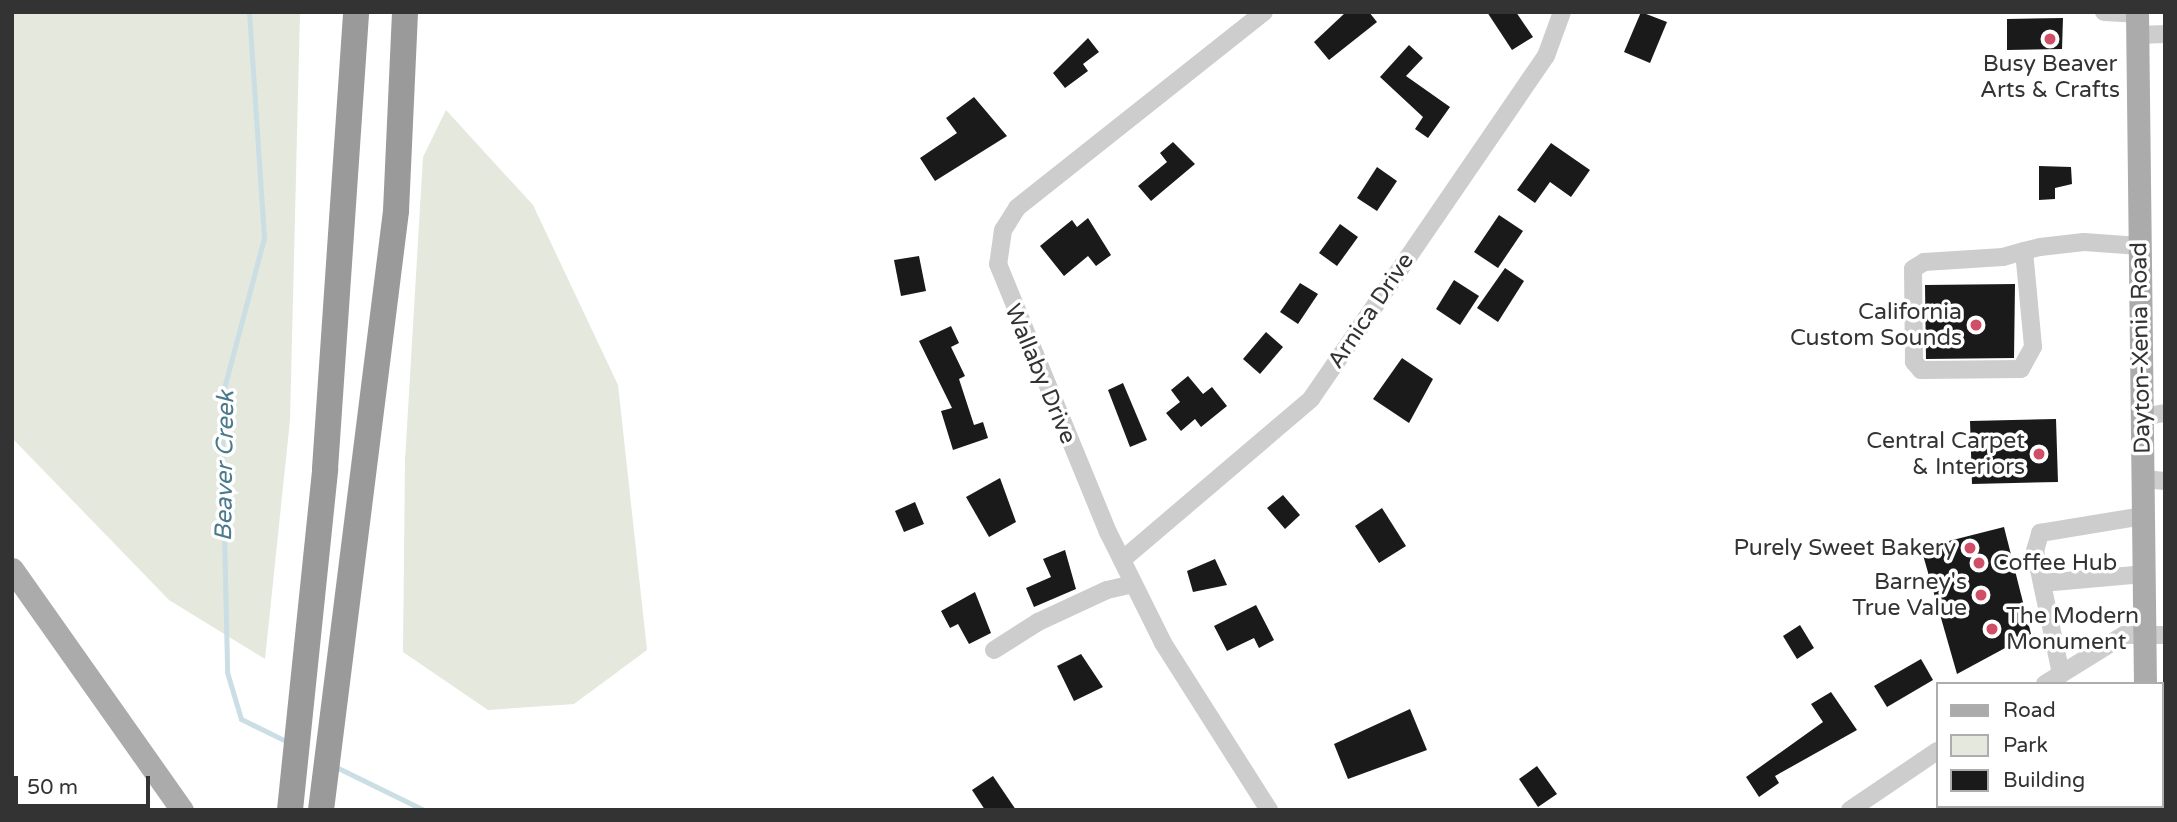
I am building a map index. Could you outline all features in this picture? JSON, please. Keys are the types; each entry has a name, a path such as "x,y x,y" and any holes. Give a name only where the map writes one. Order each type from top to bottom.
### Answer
{"highway":[{"path":"291,802 338,306 356,12"},
{"path":"321,808 396,211 405,12"}],"main road":[{"name":"Dayton-Xenia Road","path":"2138,20 2142,417 2154,480 2143,516 2144,574 2155,635 2145,682"},
{"path":"12,569 181,810"}],"street":[{"name":"Wallaby Drive","path":"1264,12 1017,208 1003,230 998,264 1007,297 1133,584 1198,705 1269,810"},
{"name":"Arnica Drive","path":"1122,560 1311,398 1546,56 1562,12"},
{"path":"2104,12 2138,20 2165,34"},
{"path":"2024,251 2033,347 2021,369 1921,370 1914,362 1913,269 1924,262 2084,242 2140,246"},
{"path":"2142,417 2165,413"},
{"path":"2061,674 2035,551 2040,533 2143,516"},
{"path":"2042,583 2144,574"},
{"path":"995,650 1038,622 1107,590 1133,584"},
{"path":"2048,682 2124,635 2155,635"},
{"path":"1850,810 1936,752"}],"green space":[{"path":"12,12 300,12 290,420 265,659 169,600 12,438"},
{"path":"446,110 533,205 618,385 647,650 574,704 488,710 403,652 405,461 423,157"}],"building":[{"path":"1346,12 1369,12 1377,22 1329,60 1314,42"},
{"path":"1487,12 1516,12 1533,37 1512,50"},
{"path":"1641,12 1667,22 1650,63 1624,52"},
{"path":"2063,18 2062,49 2007,50 2007,19"},
{"path":"1088,38 1099,52 1083,64 1088,71 1065,88 1053,73"},
{"path":"1409,45 1423,58 1406,76 1450,107 1428,138 1415,129 1423,117 1380,77"},
{"path":"974,97 1007,136 935,181 920,158 957,133 946,118"},
{"path":"1173,142 1195,164 1151,201 1138,186 1167,162 1160,153"},
{"path":"1551,143 1590,170 1571,197 1550,182 1535,203 1517,190"},
{"path":"2039,166 2071,167 2072,184 2055,188 2055,199 2039,200"},
{"path":"1377,167 1397,181 1377,211 1357,198"},
{"path":"1499,215 1523,231 1498,268 1474,252"},
{"path":"1088,218 1111,255 1096,266 1088,256 1064,276 1040,246 1072,220 1077,227"},
{"path":"1340,224 1358,237 1337,266 1319,253"},
{"path":"919,256 926,291 901,296 894,260"},
{"path":"1505,268 1524,281 1498,322 1477,308"},
{"path":"1454,280 1479,296 1460,325 1436,309"},
{"path":"1300,283 1318,294 1298,324 1280,312"},
{"path":"2015,284 2014,358 1926,359 1925,285"},
{"path":"951,326 959,343 951,347 965,376 959,379 974,425 983,422 988,438 953,450 941,411 952,408 919,341"},
{"path":"1266,332 1283,347 1260,374 1243,359"},
{"path":"1402,358 1433,379 1409,423 1373,399"},
{"path":"1188,376 1203,394 1212,387 1227,406 1201,427 1195,419 1181,431 1166,413 1180,402 1171,390"},
{"path":"1123,383 1147,440 1130,447 1108,390"},
{"path":"2056,419 2058,482 1972,484 1970,421"},
{"path":"1000,478 1016,522 989,537 966,497"},
{"path":"1283,495 1300,515 1285,529 1267,508"},
{"path":"915,502 924,524 904,532 895,511"},
{"path":"1382,508 1406,546 1379,563 1355,526"},
{"path":"2004,527 2031,634 1957,674 1921,548"},
{"path":"1065,550 1076,589 1034,607 1026,588 1051,577 1043,559"},
{"path":"1215,559 1227,585 1193,592 1187,571"},
{"path":"975,592 991,633 969,644 958,624 950,628 941,611"},
{"path":"1256,605 1274,640 1259,648 1254,638 1227,651 1214,626"},
{"path":"1800,625 1814,648 1797,659 1783,636"},
{"path":"1081,654 1103,687 1074,701 1057,666"},
{"path":"1921,659 1933,680 1887,707 1874,686"},
{"path":"1831,692 1857,730 1775,776 1779,783 1759,797 1746,777 1823,722 1811,704"},
{"path":"1410,709 1427,750 1348,779 1334,744"},
{"path":"1537,766 1557,794 1538,807 1519,779"},
{"path":"993,776 1016,810 985,810 972,790"}],"waterway":[{"name":"Beaver Creek","path":"249,12 264,238 221,400 227,672 241,719 288,742"},
{"name":"Beaver Creek","path":"334,766 424,810"}],"place":[{"name":"Busy Beaver Arts & Crafts","path":"2050,39"},
{"name":"California Custom Sounds","path":"1976,325"},
{"name":"Central Carpet & Interiors","path":"2039,454"},
{"name":"Purely Sweet Bakery","path":"1970,548"},
{"name":"Coffee Hub","path":"1979,563"},
{"name":"Barney's True Value","path":"1981,595"},
{"name":"The Modern Monument","path":"1992,629"}]}
